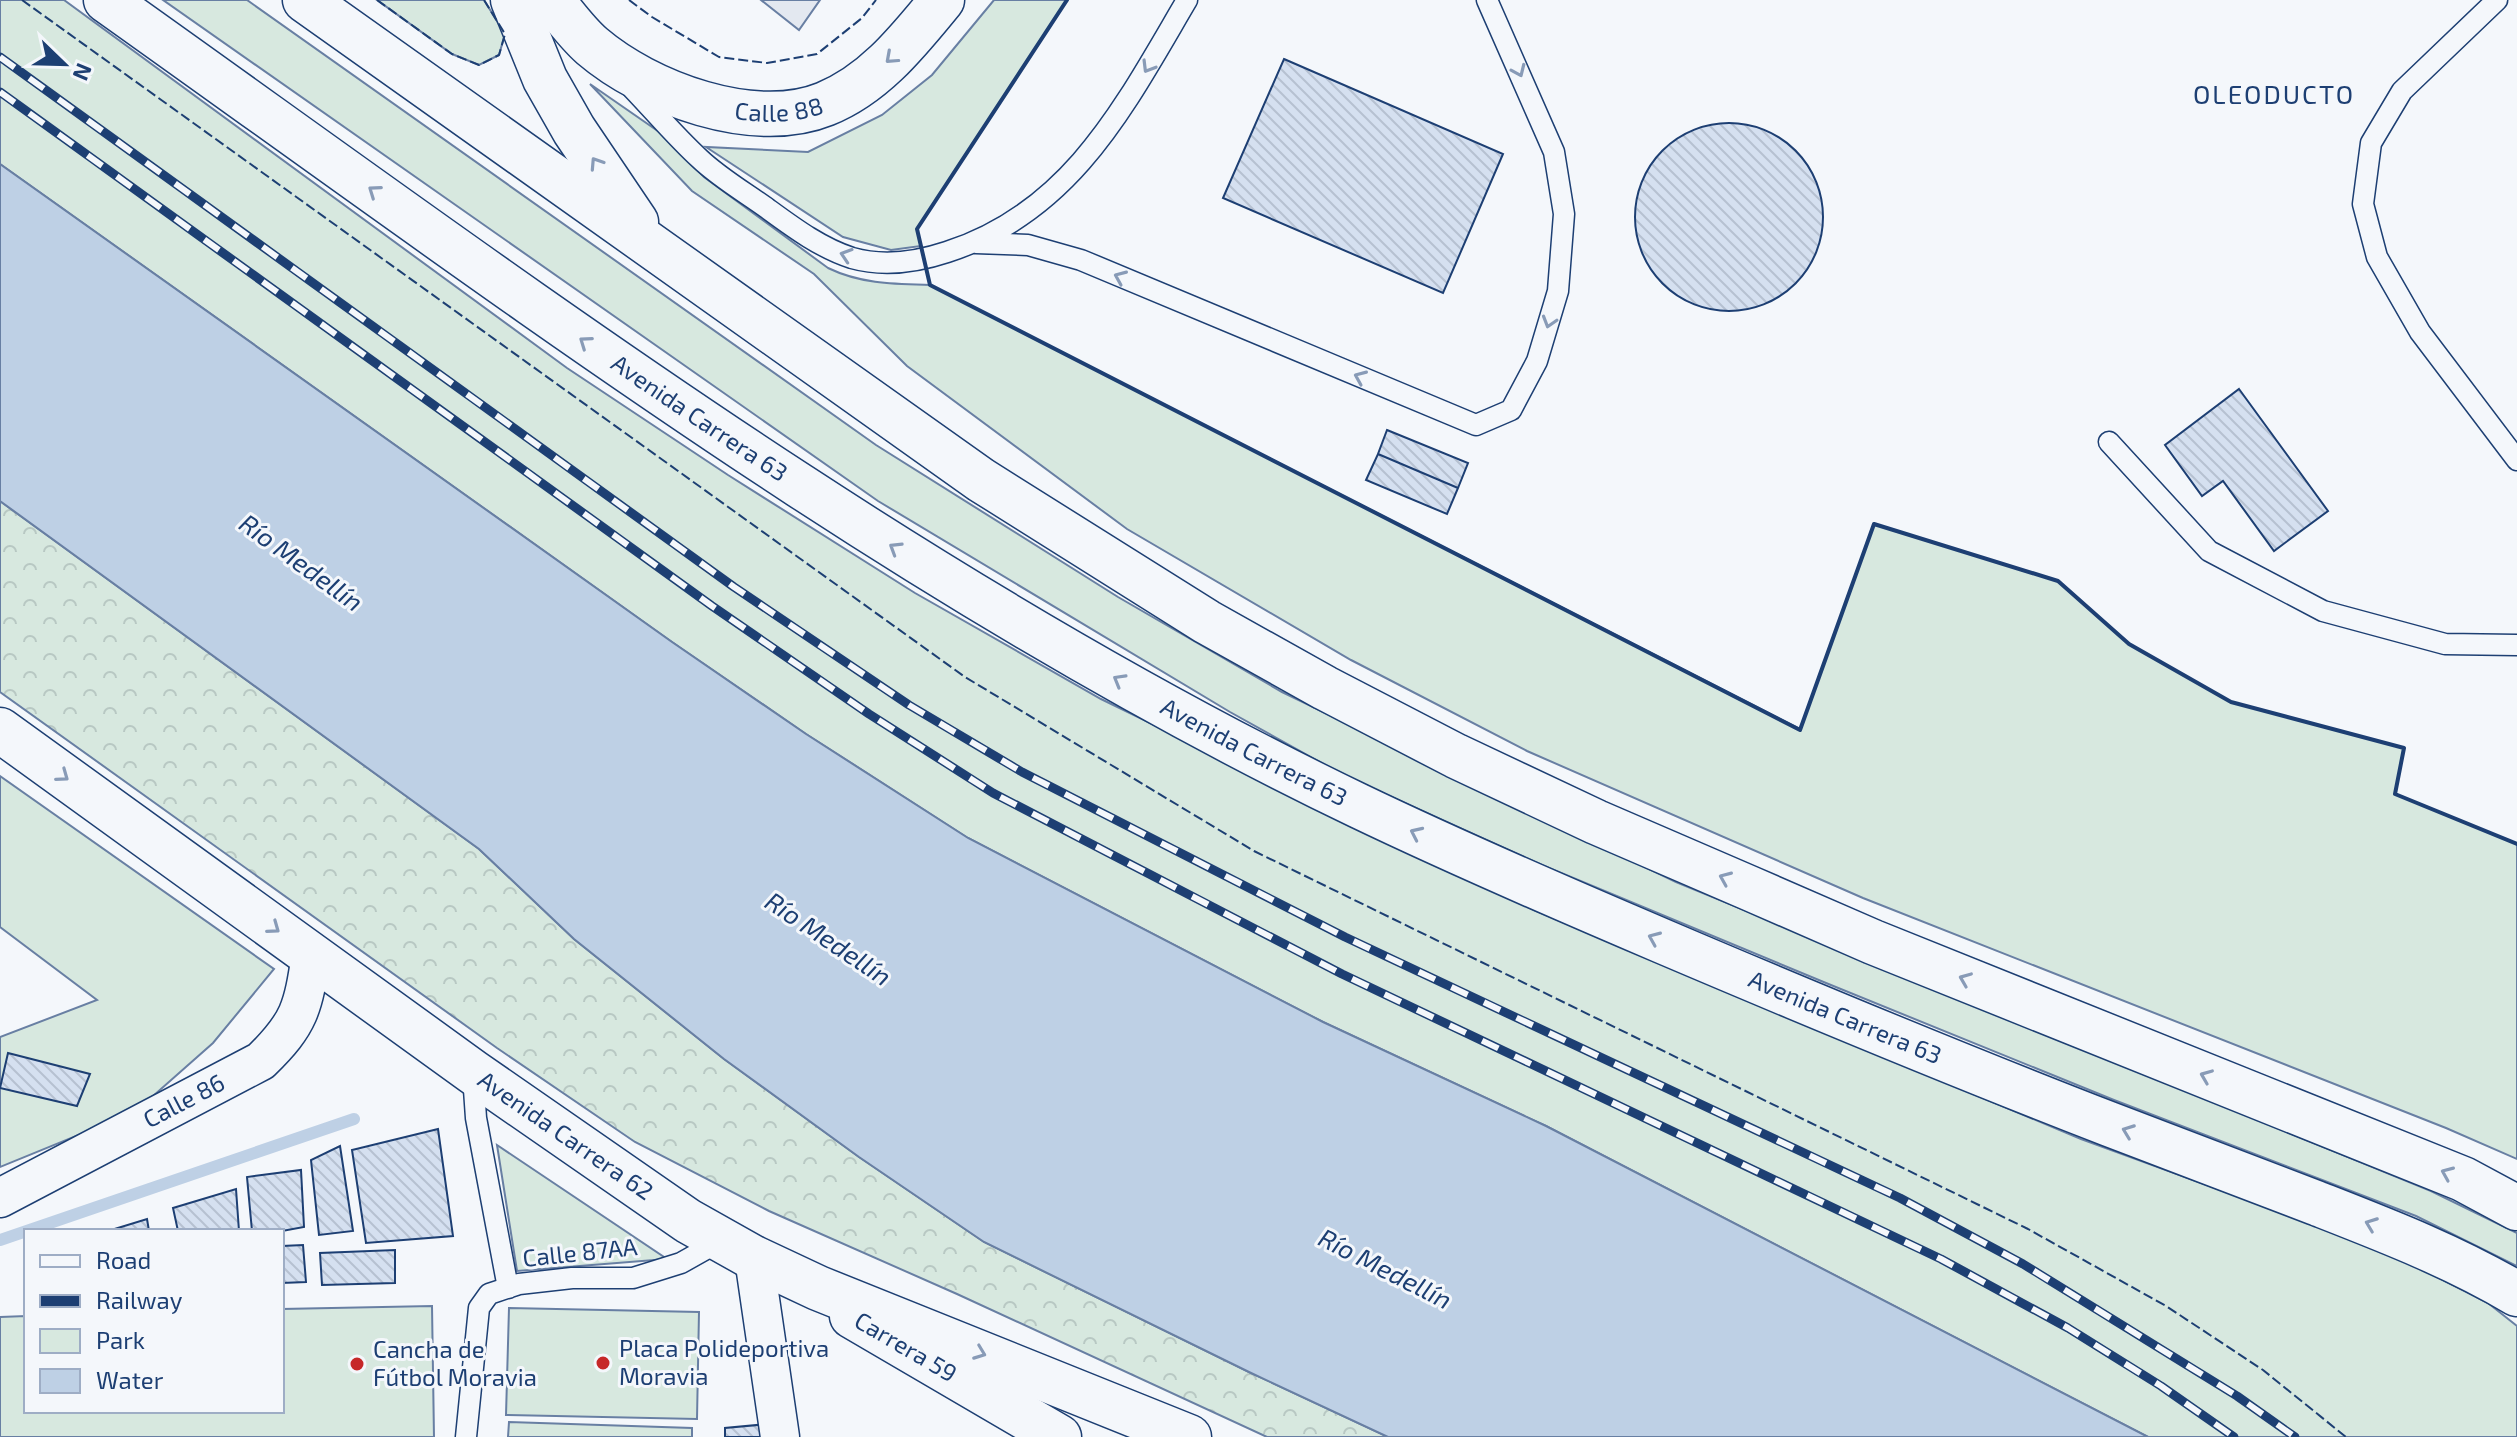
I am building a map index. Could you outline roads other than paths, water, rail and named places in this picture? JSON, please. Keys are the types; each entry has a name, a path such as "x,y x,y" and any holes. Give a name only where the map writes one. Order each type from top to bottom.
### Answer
{"main road":[{"name":"Avenida Carrera 63","path":"106,0 612,360 801,489 989,605 1215,734 1363,808 1567,900 1839,1016 2106,1123 2417,1242 2484,1274 2517,1294"},
{"path":"305,0 981,480 1091,552 1325,688 1596,822 1873,942 2463,1179 2517,1208"},
{"path":"513,0 545,79 574,130 656,250"},
{"name":"Calle 88","path":"552,0 591,45 634,74 673,94 709,106 748,113 788,112 825,104 863,82 897,55 942,0"},
{"name":"Avenida Carrera 62","path":"0,730 645,1193 738,1249 870,1310 1189,1437"},
{"name":"Carrera 59","path":"738,1249 1059,1437"}],"street":[{"name":"Calle 86","path":"0,1198 261,1061 285,1038 294,1024 304,997 311,955"},
{"path":"738,1249 780,1437"}],"lane":[{"path":"591,45 701,160 799,232 854,258 893,263 923,260 976,243 1029,212 1074,172 1119,116 1187,0"},
{"path":"976,243 1028,245 1081,260 1476,425 1511,410 1537,361 1558,291 1564,214 1554,152 1487,0"},
{"path":"2497,0 2402,91 2371,143 2363,204 2377,257 2420,332 2517,460"},
{"path":"2497,434 2517,424"},
{"path":"2109,442 2209,551 2323,611 2445,644 2517,645"},
{"path":"473,1072 476,1118 508,1288"},
{"name":"Calle 87AA","path":"466,1437 479,1308 489,1294 572,1278 633,1278 738,1249"}],"water":[{"name":"Río Medellín","path":"0,164 672,642 806,734 968,838 1323,1022 1546,1126 2148,1437 1388,1437 984,1242 859,1157 724,1059 574,939 479,849 0,501"}],"waterway":[{"path":"32,1229 354,1119"},
{"path":"0,1240 24,1232"}],"railway":[{"path":"0,57 734,587 909,705 1022,772 1345,937 1900,1198 2023,1264 2237,1396 2295,1437"},
{"path":"0,92 712,606 869,714 993,793 1342,974 1941,1259 2068,1328 2161,1386 2234,1437"}],"place":[{"name":"Placa Polideportiva Moravia","path":"603,1363"},
{"name":"Cancha de Fútbol Moravia","path":"357,1364"}],"district":[{"name":"OLEODUCTO","path":"2274,95"}]}
